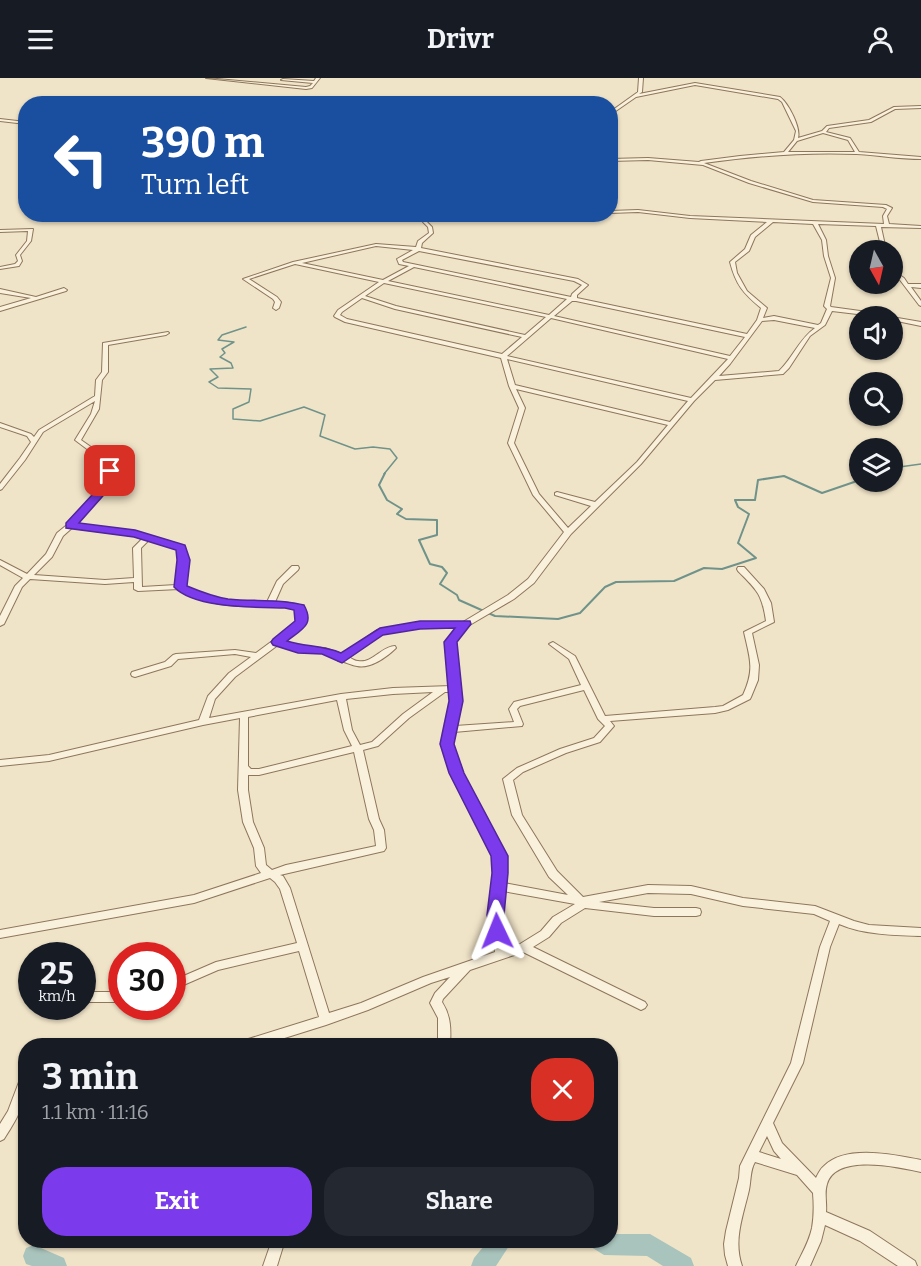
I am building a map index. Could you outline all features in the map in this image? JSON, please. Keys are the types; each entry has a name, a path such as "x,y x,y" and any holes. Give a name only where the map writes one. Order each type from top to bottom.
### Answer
{"street":[{"path":"208,78 257,80"},
{"path":"237,78 306,88 311,87 316,80"},
{"path":"618,108 640,92 641,78"},
{"path":"636,96 697,84 778,98 783,101 798,131 796,140 786,152"},
{"path":"796,140 823,132 828,127 870,121 894,108 921,107"},
{"path":"0,120 18,122"},
{"path":"823,132 849,139 858,153"},
{"path":"704,163 747,154 786,152 858,153 921,158"},
{"path":"618,160 704,163 750,182 813,201 887,206 890,208 885,216 887,226"},
{"path":"618,212 921,227"},
{"path":"498,956 500,953 496,915 500,856 449,757 447,744 456,701 450,642 465,624 511,597 531,581 568,532 597,505 672,424 749,336 760,320 764,308 745,292 732,262 747,250 753,236 772,221"},
{"path":"425,222 430,227 431,233 420,242 418,249 399,259 401,263 749,336"},
{"path":"815,223 824,240 833,278 827,306 830,309"},
{"path":"878,225 882,240"},
{"path":"0,231 30,230 28,241 18,255 20,262 14,267 0,268"},
{"path":"276,308 278,302 275,298 245,280 295,263 368,245 418,249 581,281 585,285 572,299 524,336 503,356"},
{"path":"295,263 731,358"},
{"path":"413,266 382,282 338,313 339,318 692,400"},
{"path":"903,282 921,304"},
{"path":"906,285 921,286"},
{"path":"0,309 64,290"},
{"path":"0,291 34,297"},
{"path":"362,297 395,307 524,336"},
{"path":"830,309 849,312"},
{"path":"714,378 781,373 788,367 807,336 823,324 830,309"},
{"path":"760,320 774,318 819,327"},
{"path":"903,320 921,324"},
{"path":"0,624 19,586 49,555 60,535 112,477 106,460 78,440 88,426 98,403 99,380 105,372 105,344 166,333"},
{"path":"503,356 512,386 522,408 510,443 536,495 568,532"},
{"path":"512,386 672,424"},
{"path":"0,488 23,459 40,431 98,397"},
{"path":"0,425 29,435 33,441"},
{"path":"557,494 597,505"},
{"path":"70,526 148,537 181,548 183,560 180,587"},
{"path":"148,537 137,548 140,590 180,587 226,603 286,604 299,608 303,618 302,623 232,675 211,698 203,722"},
{"path":"0,562 27,577 105,582 138,580"},
{"path":"270,603 280,583 295,568"},
{"path":"602,719 715,710 725,708 747,697 754,680 755,665 748,632 770,622 767,603 760,589 741,569"},
{"path":"342,658 380,632 420,625 465,624"},
{"path":"278,642 298,649 325,650 363,664 392,648"},
{"path":"553,644 572,658 602,719 610,726 597,740 563,751 520,770 508,779 518,815 553,874 581,901"},
{"path":"135,674 168,664 176,657 235,652 258,656"},
{"path":"450,729 519,724 513,709 517,704 586,687"},
{"path":"0,763 60,756 203,722 341,697 393,691 455,689"},
{"path":"243,767 249,771 259,772 375,744 406,716 442,690"},
{"path":"0,934 194,899 274,876 286,869 381,848 380,830 374,819 358,749 348,730 341,697"},
{"path":"244,714 243,790 249,822 258,848 261,866 285,888 326,1020"},
{"path":"498,886 654,912 696,912"},
{"path":"268,1038 326,1020 524,947 545,934 581,901 648,888 690,890 743,902 800,907 869,929 921,932"},
{"path":"735,1266 729,1256 746,1179 746,1166 797,1063 825,947 836,919"},
{"path":"186,980 216,966 304,946"},
{"path":"524,947 641,1005"},
{"path":"445,1038 446,1023 436,1003 439,996 466,967"},
{"path":"0,1135 14,1113 18,1101"},
{"path":"767,1123 778,1148 819,1190"},
{"path":"752,1155 801,1172"},
{"path":"803,1266 812,1248 820,1216 819,1190 827,1170 844,1160 881,1160 921,1166"},
{"path":"820,1216 865,1236 910,1266"},
{"path":"270,1266 276,1248"}],"waterway":[{"path":"246,327 222,335 218,340 234,342 222,349 225,353 220,357 231,363 233,368 210,369 218,377 209,382 218,388 251,389 249,402 233,409 233,419 260,421 304,407 325,415 320,436 355,449 373,447 390,449 397,458 384,474"},
{"path":"903,466 921,464"},
{"path":"385,473 379,485 387,500 402,509 397,514 406,519 437,520 437,535 419,540 430,564 442,567 447,573 440,584 457,595 459,600 495,616 558,619 580,613 605,587 616,582 674,581 704,568 722,569 756,558 738,543 749,514 738,507 735,500 755,500 758,480 784,476 822,493 849,484"},
{"path":"618,1244 650,1245 683,1266"},
{"path":"482,1266 497,1248"},
{"path":"34,1256 56,1266"}],"route":[{"path":"110,471 111,480 70,526 135,534 181,548 183,560 180,587 192,593 226,603 286,604 299,608 303,618 302,623 278,642 298,649 325,650 342,658 369,637 380,632 420,625 465,624 450,642 456,701 447,744 449,757 456,773 500,856 497,931"}]}
